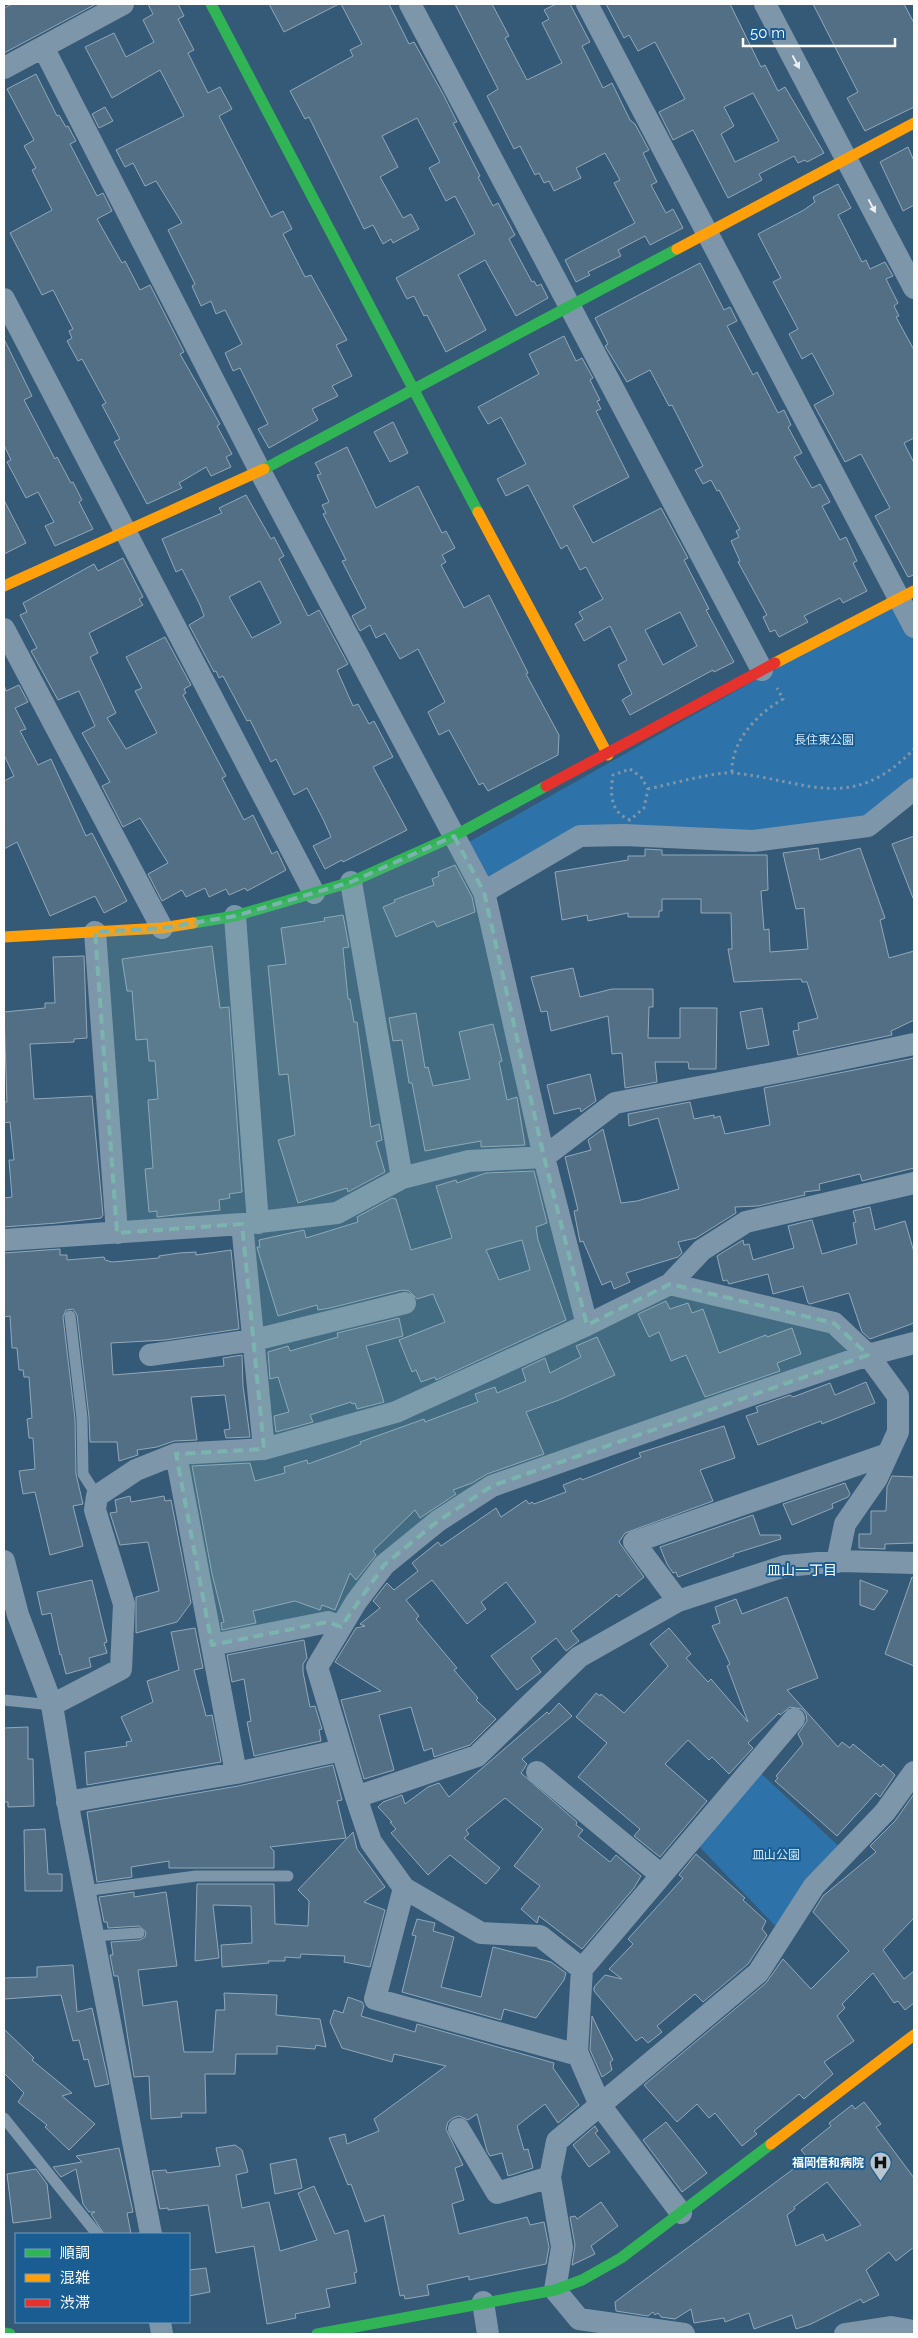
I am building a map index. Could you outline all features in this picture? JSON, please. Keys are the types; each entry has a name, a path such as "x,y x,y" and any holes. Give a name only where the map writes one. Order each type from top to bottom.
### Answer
{"street":[{"path":"4,68 123,4"},
{"path":"211,4 412,390 608,755"},
{"path":"410,4 762,670"},
{"path":"587,4 708,234 908,595 914,627"},
{"path":"765,4 914,288"},
{"path":"43,47 260,471 484,892 544,1157 587,1325"},
{"path":"4,586 260,471 914,124"},
{"path":"4,298 314,893"},
{"path":"4,937 162,928 235,916 351,882 454,836 608,755 762,670 908,595"},
{"path":"4,629 162,928"},
{"path":"484,892 580,836 624,835 753,841 868,826 914,789"},
{"path":"351,882 402,1178"},
{"path":"235,916 254,1340 264,1449"},
{"path":"95,932 117,1233"},
{"path":"4,1240 250,1223 337,1213 402,1178 469,1161 544,1157 615,1103 785,1071 914,1044"},
{"path":"52,1705 121,1669 124,1604 95,1510 97,1496 136,1470 176,1454 264,1449 396,1412 587,1325 670,1284 702,1250 746,1222 914,1183"},
{"path":"670,1284 834,1323 868,1356 898,1396 898,1432 877,1478 845,1524 837,1562"},
{"path":"150,1355 254,1340 405,1303"},
{"path":"582,1969 540,1936 481,1933 404,1888 371,1842 317,1667 341,1627 384,1565 438,1521 492,1486 868,1356 914,1343"},
{"path":"176,1454 236,1772"},
{"path":"678,1601 634,1542 888,1454"},
{"path":"4,1561 25,1634 52,1705 84,1892 151,2233"},
{"path":"356,1797 477,1756 579,1657 678,1601 785,1566 837,1562 914,1562"},
{"path":"4,1619 25,1634"},
{"path":"212,1645 328,1622 341,1627"},
{"path":"681,2213 600,2105 578,2055 582,1969 794,1719"},
{"path":"68,1802 236,1772 342,1750"},
{"path":"537,1772 661,1875"},
{"path":"554,2290 562,2247 550,2178 556,2141 758,1973 814,1886 885,1812 914,1772"},
{"path":"404,1888 375,1998 578,2055"},
{"path":"318,2334 373,2330 483,2302 554,2290 582,2280 621,2258 914,2035"},
{"path":"459,2130 497,2193 550,2178"},
{"path":"554,2290 580,2319 684,2334"},
{"path":"483,2302 488,2334"},
{"path":"845,2334 890,2327 914,2331"},
{"path":"4,2333 10,2334"}],"lane":[{"path":"70,1316 82,1418 83,1474 97,1496"},
{"path":"4,1700 52,1705"},
{"path":"84,1892 196,1876 288,1876"},
{"path":"93,1936 139,1933"},
{"path":"4,2118 96,2233"}],"path":[{"path":"732,772 732,758 743,736 760,715 783,699"},
{"path":"648,789 732,772 805,787 853,788 889,773 914,749"},
{"path":"630,769 641,777 648,789 644,808 630,820 620,816 612,804 611,788 613,775 630,769"}],"highlighted area":[{"path":"454,836 484,892 544,1157 587,1325 670,1284 834,1323 868,1355 492,1486 438,1521 384,1565 341,1627 328,1622 212,1645 176,1454 264,1449 242,1224 117,1233 95,932 162,928 235,916 351,882"}],"green space":[{"name":"長住東公園","path":"901,598 914,627 914,789 868,826 753,841 580,836 484,892 460,847"},
{"name":"皿山公園","path":"753,1766 846,1853 783,1934 692,1839"}],"building":[{"path":"12,4 96,4 4,53 4,8"},
{"path":"148,4 178,4 184,16 178,19 194,50 188,53 208,93 220,87 232,109 219,116 271,217 283,211 292,229 283,234 305,277 311,275 347,340 336,345 352,376 332,386 338,396 312,409 318,420 269,448 258,429 268,424 240,368 233,371 225,353 242,344 225,310 216,314 211,301 201,306 192,286 195,284 168,230 182,223 156,181 145,186 133,163 125,167 116,150 184,116 160,70 112,98 85,47 114,33 126,57 154,42 143,20 153,14"},
{"path":"269,4 339,4 284,32"},
{"path":"341,4 389,4 409,44 414,42 443,94 457,122 453,123 480,176 478,177 493,206 498,203 515,235 509,239 532,282 534,281 537,286 541,284 548,298 516,316 485,260 458,275 486,330 446,352 427,315 424,316 414,296 407,299 396,278 475,234 455,196 446,201 429,168 440,162 417,118 382,136 398,167 380,177 403,218 411,214 419,229 393,243 391,239 383,244 373,225 364,229 309,117 305,119 290,91 353,56 350,50 362,44"},
{"path":"455,4 492,4 509,36 505,38 527,80 562,63 542,23 549,19 544,10 556,4 570,4 590,42 582,46 603,88 612,83 630,120 635,124 649,150 643,153 657,182 651,185 666,213 673,209 683,228 650,245 645,236 618,250 621,256 588,272 590,275 576,282 565,260 635,223 614,183 620,180 605,153 576,168 581,178 554,191 549,181 544,183 539,173 535,175 520,146 514,149 487,96 498,89"},
{"path":"606,4 730,4 761,67 765,65 778,91 785,87 824,153 807,162 805,160 798,163 794,156 759,174 762,180 728,198 693,130 673,140 659,112 685,99 655,42 638,51 629,35 624,38","holes":["753,93 779,141 735,162 721,134 734,126 724,107"]},
{"path":"813,4 904,4 914,23 914,107 865,131 847,98 858,92"},
{"path":"36,74 57,116 59,115 66,127 68,126 76,141 70,144 97,196 103,193 112,211 97,219 122,263 125,261 140,290 150,285 184,352 180,354 220,424 217,426 232,454 226,457 231,467 211,476 206,467 179,483 182,488 147,504 114,442 120,439 102,405 106,403 82,359 78,361 67,341 72,338 69,331 73,329 53,290 42,295 10,233 52,210 32,170 36,168 24,146 34,140 7,89"},
{"path":"105,107 113,121 99,128 92,114"},
{"path":"908,147 914,161 914,205 903,211 880,162"},
{"path":"838,184 851,208 838,215 862,262 866,260 870,269 885,262 893,276 886,279 898,303 894,306 899,316 896,317 914,350 914,438 904,443 914,463 914,575 908,577 875,516 890,508 861,454 845,462 814,405 834,394 812,353 802,359 789,334 798,329 773,282 781,278 758,234 804,210 815,202 813,197"},
{"path":"700,263 724,310 730,307 737,321 727,326 753,375 757,372 778,413 784,410 791,425 788,427 802,453 794,457 812,488 820,484 830,502 822,506 840,540 846,537 857,561 853,563 867,591 843,603 840,598 804,616 808,622 779,637 775,630 770,632 763,617 767,615 738,562 740,561 731,541 739,537 736,531 740,529 719,490 717,491 711,480 703,484 695,470 703,466 672,405 669,406 650,370 627,382 605,346 608,344 595,318"},
{"path":"564,336 576,361 582,358 593,378 590,380 600,400 597,401 601,409 596,411 629,477 573,506 593,543 661,508 688,558 684,560 709,609 706,610 734,662 714,672 713,670 630,715 622,700 632,694 618,665 627,660 610,626 584,641 575,624 583,619 579,612 603,599 586,567 580,570 567,545 561,549 528,485 506,496 497,479 526,464 501,417 488,424 478,407 539,374 529,354","holes":["680,612 697,646 663,665 645,630"]},
{"path":"4,339 32,396 24,400 55,459 57,457 71,483 73,482 82,500 79,502 93,529 55,546 45,526 54,522 38,492 26,498 7,462 11,460 4,445"},
{"path":"393,422 408,453 390,462 374,432"},
{"path":"347,447 376,508 418,486 442,533 446,531 455,548 442,555 446,562 441,565 464,608 489,595 528,673 526,674 559,735 558,755 488,791 483,783 479,785 449,730 439,735 428,712 445,702 418,649 400,659 385,633 376,638 370,625 360,631 352,616 366,608 342,561 346,560 323,514 326,513 322,505 329,502 317,475 321,474 315,463"},
{"path":"246,495 271,539 274,537 284,556 279,559 308,616 319,610 348,664 337,670 353,706 358,704 369,724 374,721 393,757 373,767 407,830 325,869 313,846 331,837 323,819 307,788 294,795 276,759 271,762 250,720 247,721 223,676 219,678 216,671 214,672 189,625 204,616 200,605 182,569 176,572 162,539 222,513 219,508","holes":["260,581 281,623 252,638 229,597"]},
{"path":"4,500 26,543 4,554"},
{"path":"123,558 143,597 139,599 143,605 89,633 98,653 90,657 116,713 107,718 126,749 157,733 135,691 142,688 126,657 165,637 191,685 184,689 186,693 183,695 226,776 222,778 244,820 253,815 272,854 277,851 286,870 247,891 245,888 229,895 226,889 209,897 205,888 186,897 182,890 162,901 148,874 168,863 140,818 123,827 102,786 110,782 82,733 95,726 79,691 58,700 31,651 37,648 20,615 27,612 23,603 94,564 98,571"},
{"path":"4,685 6,691 19,685 28,702 15,708 26,729 20,731 38,765 51,759 86,836 92,833 127,901 104,913 95,896 50,916 17,842 4,849 4,781 14,776 4,755"},
{"path":"914,836 914,897 913,898 892,844"},
{"path":"818,848 820,860 860,848 885,918 880,920 889,958 914,951 914,1020 891,1031 892,1035 798,1055 793,1031 799,1030 798,1023 818,1018 807,982 802,982 801,979 734,982 728,949 732,949 731,913 701,913 701,899 662,899 662,911 659,911 659,917 628,917 628,913 588,921 587,915 562,920 555,872 628,860 628,856 645,856 645,849 662,850 662,855 767,855 768,890 761,891 764,930 769,929 770,952 808,949 804,908 796,909 783,853"},
{"path":"455,865 472,897 475,912 437,927 434,921 396,937 383,907 395,902 394,900 434,885 432,879 439,876 438,872"},
{"path":"343,915 349,947 343,948 348,999 350,999 354,1022 357,1022 371,1127 379,1124 382,1140 376,1142 385,1172 348,1192 347,1188 298,1203 278,1140 295,1135 288,1074 279,1075 268,966 286,964 281,928 325,921 324,918"},
{"path":"212,946 220,1008 229,1007 242,1192 229,1194 230,1198 219,1200 220,1210 157,1217 157,1211 149,1212 145,1169 153,1168 148,1100 158,1099 155,1061 149,1061 147,1039 136,1040 132,991 127,991 122,959"},
{"path":"84,956 87,1038 74,1039 74,1042 30,1044 34,1099 92,1096 103,1215 101,1218 4,1227 4,1198 12,1197 9,1160 14,1160 10,1122 4,1123 4,1102 7,1102 4,1012 45,1008 45,1003 55,1003 53,957"},
{"path":"573,968 580,997 612,989 653,989 653,1007 649,1007 648,1038 680,1038 680,1008 717,1008 716,1069 689,1069 688,1062 655,1062 657,1082 625,1088 622,1053 612,1054 608,1016 551,1031 547,1011 541,1012 531,977"},
{"path":"762,1008 769,1045 747,1049 740,1012"},
{"path":"416,1013 425,1068 428,1067 433,1086 470,1079 459,1032 493,1024 502,1061 499,1062 507,1100 517,1097 525,1145 481,1147 481,1141 425,1151 412,1083 409,1083 402,1040 393,1041 389,1018"},
{"path":"914,1058 914,1168 862,1181 860,1174 819,1184 820,1190 804,1192 805,1195 758,1206 735,1207 736,1213 696,1238 678,1242 682,1253 678,1257 626,1273 630,1282 614,1289 611,1281 602,1285 583,1241 580,1242 574,1211 578,1210 565,1157 591,1150 588,1140 603,1129 621,1203 637,1201 679,1189 658,1118 629,1126 628,1114 690,1102 694,1119 714,1115 714,1118 720,1116 725,1134 770,1125 764,1088"},
{"path":"590,1074 596,1101 581,1112 580,1108 554,1114 547,1085"},
{"path":"534,1171 547,1223 536,1227 538,1240 566,1320 436,1380 435,1377 421,1382 416,1370 412,1372 399,1340 445,1322 433,1294 417,1299 409,1291 402,1290 330,1308 318,1310 317,1305 278,1316 257,1247 260,1247 259,1240 304,1230 306,1238 358,1222 357,1217 392,1198 396,1199 411,1250 452,1238 436,1186 456,1180 457,1183 486,1173","holes":["522,1240 530,1270 499,1280 486,1250"]},
{"path":"870,1207 875,1230 905,1221 914,1252 914,1323 870,1339 862,1332 849,1293 810,1304 808,1303 803,1286 773,1294 768,1274 729,1284 727,1280 723,1281 717,1256 743,1240 744,1245 749,1244 753,1260 794,1248 788,1226 812,1220 822,1254 857,1244 853,1223 856,1222 853,1211"},
{"path":"60,1249 60,1255 67,1255 67,1260 104,1257 105,1260 112,1262 159,1258 159,1256 179,1253 196,1252 196,1255 231,1250 239,1329 165,1340 111,1343 113,1375 224,1366 223,1358 242,1355 243,1386 250,1437 226,1438 224,1430 230,1429 225,1395 191,1397 197,1440 174,1441 157,1447 137,1450 138,1455 119,1461 117,1442 90,1442 89,1417 77,1315 73,1309 66,1310 63,1317 75,1419 76,1474 83,1504 73,1506 83,1546 50,1555 35,1492 23,1494 19,1471 35,1469 33,1438 29,1438 27,1419 32,1418 29,1377 24,1377 23,1370 19,1370 17,1348 12,1348 10,1316 4,1317 4,1253"},
{"path":"666,1301 670,1309 688,1303 692,1313 703,1309 719,1353 766,1335 767,1337 792,1328 801,1354 777,1363 780,1371 705,1397 686,1355 671,1361 659,1332 649,1337 638,1314"},
{"path":"399,1318 403,1336 366,1346 384,1402 357,1409 355,1403 352,1404 351,1402 310,1415 313,1422 276,1432 274,1416 289,1412 278,1377 270,1379 268,1352 288,1346 290,1351 338,1337 337,1333"},
{"path":"597,1337 615,1375 559,1400 526,1412 544,1454 487,1474 472,1483 453,1490 456,1494 420,1518 415,1510 373,1551 376,1555 356,1580 350,1573 335,1610 322,1605 320,1610 295,1601 253,1611 256,1623 222,1630 221,1623 224,1622 212,1574 192,1466 250,1463 255,1481 285,1473 284,1467 307,1460 308,1464 361,1444 360,1442 424,1419 425,1422 478,1402 475,1394 495,1387 497,1393 526,1381 522,1369 545,1358 550,1373 581,1357 576,1346"},
{"path":"866,1382 875,1403 822,1424 821,1421 758,1445 746,1416 758,1412 756,1407 790,1395 793,1397 830,1383 835,1395"},
{"path":"724,1426 735,1458 700,1470 713,1501 625,1533 619,1542 644,1577 619,1597 617,1594 571,1631 579,1641 566,1651 556,1638 531,1658 541,1672 517,1690 491,1656 536,1622 506,1582 481,1602 486,1609 467,1624 432,1580 406,1600 419,1616 416,1619 457,1668 454,1670 478,1698 476,1700 496,1719 470,1745 434,1757 432,1748 424,1751 411,1707 379,1715 394,1770 364,1779 341,1700 381,1691 335,1662 356,1628 365,1626 360,1624 380,1608 373,1601 387,1583 394,1590 418,1571 412,1563 438,1542 441,1546 496,1508 501,1517 526,1500 529,1504 532,1502 534,1504 566,1492 563,1485 581,1478 582,1480 641,1457 639,1453"},
{"path":"892,1476 914,1477 914,1543 885,1544 885,1549 859,1548 859,1534 871,1534 871,1511 886,1511 887,1487"},
{"path":"845,1483 850,1494 848,1497 832,1504 833,1508 792,1525 783,1504"},
{"path":"130,1496 131,1502 164,1496 165,1501 171,1500 191,1603 177,1622 136,1633 136,1597 159,1591 148,1542 120,1545 110,1513 117,1512 115,1500"},
{"path":"753,1515 760,1535 780,1535 781,1539 733,1554 734,1556 678,1577 676,1572 673,1573 667,1564 660,1547"},
{"path":"912,1577 914,1578 914,1666 885,1654"},
{"path":"92,1580 107,1642 104,1643 107,1653 89,1658 91,1667 66,1674 51,1613 42,1615 37,1592"},
{"path":"860,1580 888,1591 874,1610 860,1605"},
{"path":"787,1597 818,1678 787,1690 838,1747 842,1742 850,1748 853,1744 881,1767 883,1764 895,1775 880,1797 876,1793 837,1836 775,1781 778,1778 776,1776 803,1744 798,1734 807,1721 806,1714 802,1709 790,1707 780,1715 779,1713 748,1743 753,1748 729,1774 712,1757 709,1760 688,1740 665,1764 707,1801 660,1857 634,1836 640,1829 578,1777 607,1743 576,1717 596,1693 600,1696 601,1694 624,1713 668,1666 650,1644 669,1628 691,1654 686,1658 708,1682 711,1679 748,1722 727,1666 730,1664 712,1626 720,1623 715,1607 736,1599 742,1614"},
{"path":"195,1628 203,1668 194,1670 206,1716 212,1715 221,1762 87,1785 85,1752 127,1746 126,1742 132,1741 121,1717 153,1702 147,1681 179,1670 171,1632"},
{"path":"304,1640 307,1658 303,1664 303,1672 310,1707 315,1706 322,1729 319,1730 321,1741 254,1756 247,1722 251,1721 244,1679 232,1682 227,1655"},
{"path":"559,1703 572,1716 522,1759 527,1764 521,1773 577,1822 576,1825 583,1830 578,1836 610,1862 616,1855 641,1876 634,1888 582,1949 539,1916 537,1923 521,1909 540,1886 514,1866 543,1829 505,1798 466,1830 469,1834 464,1838 500,1868 486,1884 450,1855 428,1875 391,1833 396,1829 378,1807 383,1802 402,1795 405,1804 428,1787 439,1783 449,1797 547,1712 549,1714"},
{"path":"28,1727 28,1759 33,1759 34,1806 8,1807 8,1802 4,1802 4,1728"},
{"path":"333,1765 342,1800 337,1801 346,1838 270,1847 274,1851 274,1868 169,1868 169,1861 131,1867 132,1877 97,1882 87,1812 238,1786"},
{"path":"914,1794 914,1918 883,1950 904,1979 914,1971 914,2003 905,2010 898,2001 894,2003 873,1973 842,2004 845,2008 837,2016 854,2041 824,2062 833,2074 804,2099 799,2094 754,2131 757,2134 742,2146 715,2113 709,2118 697,2104 677,2122 644,2085 766,1983 783,1959 811,1989 849,1951 813,1912 823,1896 876,1852 870,1846 895,1821"},
{"path":"45,1829 48,1874 62,1874 62,1891 25,1891 24,1830"},
{"path":"353,1832 357,1849 385,1887 364,1902 385,1910 370,1967 344,1962 345,1956 301,1954 300,1958 285,1957 285,1961 268,1961 269,1963 222,1967 221,1945 252,1943 251,1906 213,1905 219,1958 195,1961 197,1884 274,1884 275,1924 308,1926 309,1901 298,1890"},
{"path":"696,1854 745,1898 743,1900 766,1921 762,1929 767,1935 748,1964 703,2002 695,1994 657,2026 662,2032 648,2043 642,2037 636,2041 594,1991 594,1987 605,1975 622,1979 609,1969 633,1944 628,1939 683,1878 679,1875"},
{"path":"134,1892 134,1897 166,1892 177,1966 138,1970 143,2006 177,2001 184,2052 213,2052 216,2010 225,2010 224,1993 277,1995 276,2015 320,2019 326,2047 316,2045 315,2049 277,2046 277,2054 236,2054 235,2074 205,2074 206,2113 181,2113 182,2117 151,2119 149,2076 134,2077 118,1976 114,1976 110,1955 113,1955 111,1942 140,1940 145,1937 146,1932 139,1926 108,1928 107,1922 104,1922 99,1897"},
{"path":"417,1919 435,1923 433,1931 454,1937 441,1987 481,1997 493,1947 551,1962 566,1973 564,1980 536,2018 504,2009 501,2020 402,1992 416,1936 412,1935"},
{"path":"73,1965 77,2012 92,2008 109,2084 95,2087 88,2059 84,2060 79,2040 73,2041 61,1995 4,1999 4,1978 37,1977 37,1967"},
{"path":"348,1997 362,2002 364,2006 361,2016 415,2032 417,2024 554,2063 553,2068 579,2105 558,2123 545,2104 517,2126 524,2150 528,2149 533,2168 508,2176 502,2153 490,2156 487,2151 477,2114 468,2120 459,2116 453,2118 448,2122 446,2129 463,2165 455,2168 464,2200 452,2204 459,2234 527,2217 530,2225 544,2222 549,2247 546,2264 469,2280 469,2276 427,2285 429,2295 405,2299 404,2295 400,2296 384,2215 365,2222 351,2184 348,2185 329,2138 345,2134 347,2144 379,2131 374,2119 446,2066 394,2054 392,2062 342,2048 330,2022 334,2010 343,2013"},
{"path":"592,2016 613,2060 610,2062 612,2070 602,2077 590,2050"},
{"path":"4,2029 34,2058 32,2060 72,2093 62,2096 95,2124 69,2150 45,2127 47,2125 18,2102 24,2093 4,2073"},
{"path":"864,2102 881,2124 876,2127 914,2178 914,2247 896,2261 889,2252 866,2270 879,2295 863,2303 861,2299 811,2324 796,2329 792,2315 754,2329 749,2313 725,2322 724,2318 694,2323 691,2309 675,2319 661,2317 658,2313 655,2315 653,2312 648,2316 616,2311 615,2302 808,2158 801,2150 831,2126 829,2123 852,2105 855,2109","holes":["827,2182 861,2225 826,2241 823,2234 796,2246 787,2215 795,2209 794,2207"]},
{"path":"666,2122 707,2173 682,2192 643,2140"},
{"path":"595,2126 598,2131 595,2133 610,2152 589,2167 573,2145"},
{"path":"235,2145 242,2150 248,2172 236,2175 242,2208 269,2202 280,2251 317,2240 298,2193 314,2186 335,2234 348,2230 357,2272 354,2273 356,2283 326,2289 330,2307 295,2314 296,2318 267,2324 254,2246 216,2253 208,2205 168,2210 168,2208 160,2209 152,2171 166,2170 167,2173 220,2166 216,2148"},
{"path":"119,2148 133,2212 127,2213 131,2233 103,2233 91,2214 95,2212 89,2212 83,2204 76,2169 61,2177 53,2167 82,2162 76,2156"},
{"path":"296,2159 302,2188 275,2194 270,2164"},
{"path":"36,2169 47,2184 51,2218 13,2223 7,2174"},
{"path":"601,2202 618,2226 591,2246 595,2254 572,2265 575,2245 570,2217 575,2216 577,2219"},
{"path":"206,2268 210,2292 190,2296 190,2270"}],"traffic: fast":[{"path":"211,4 478,512"},
{"path":"264,469 677,249"},
{"path":"193,923 235,916 351,882 454,836 546,786"},
{"path":"317,2334 555,2290 582,2280 621,2258 771,2144"},
{"path":"4,2333 10,2334"}],"traffic: slow":[{"path":"677,249 914,123"},
{"path":"4,586 264,469"},
{"path":"478,512 608,755"},
{"path":"775,663 914,591"},
{"path":"4,937 162,928 193,923"},
{"path":"771,2144 914,2035"}],"traffic: jam":[{"path":"546,786 775,663"}],"place":[{"name":"福岡信和病院","path":"880,2182"}],"district":[{"name":"皿山一丁目","path":"802,1570"}]}
